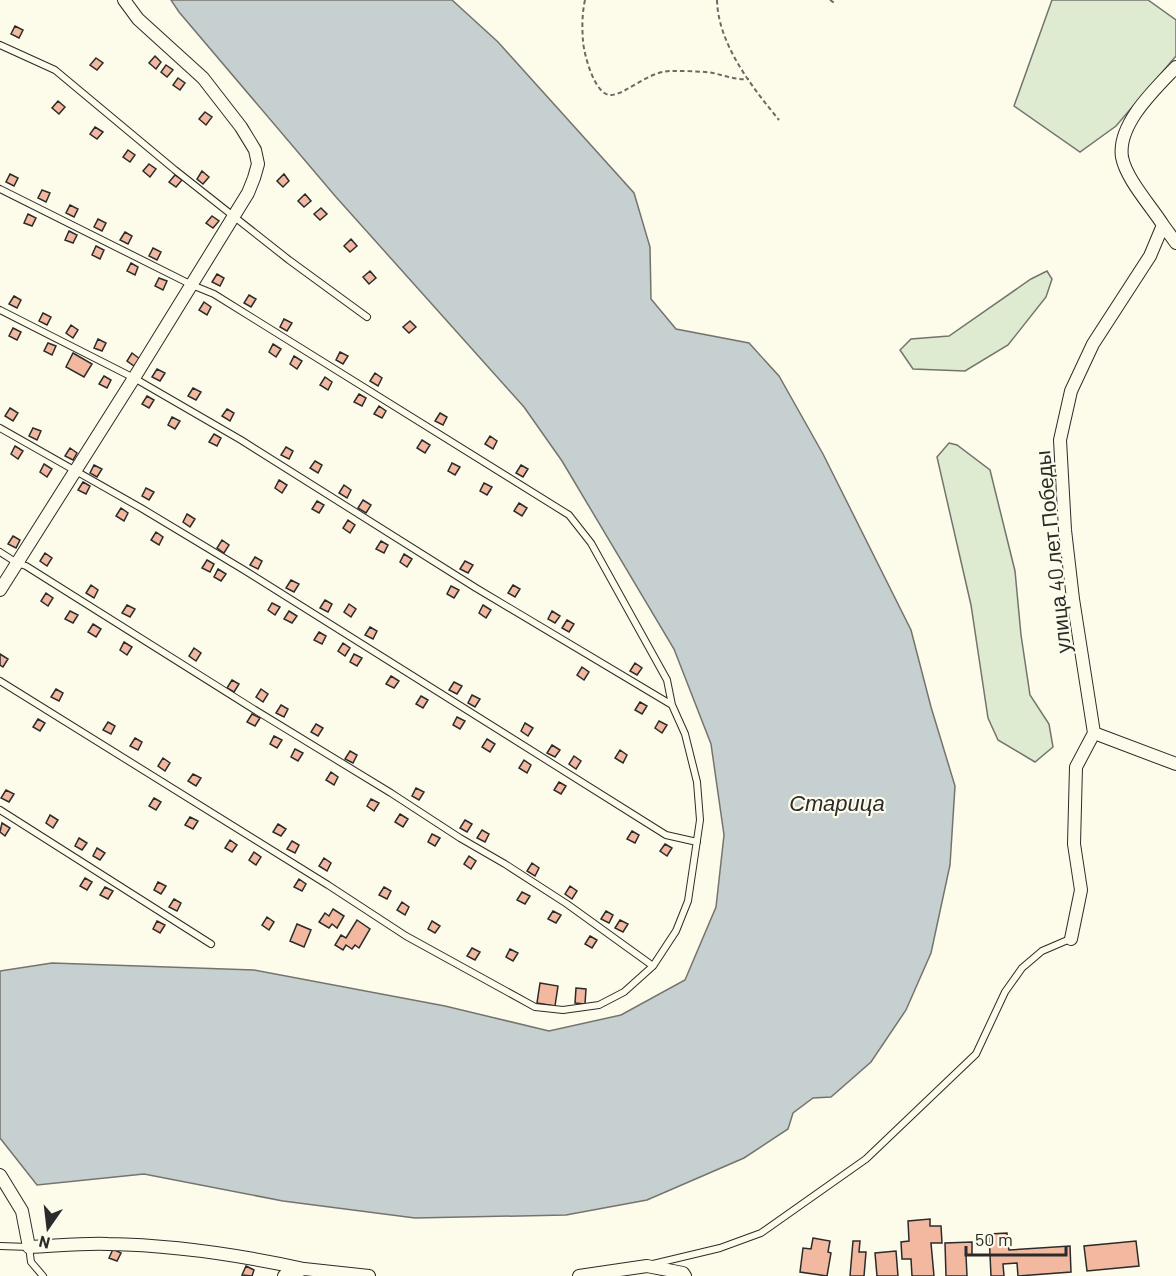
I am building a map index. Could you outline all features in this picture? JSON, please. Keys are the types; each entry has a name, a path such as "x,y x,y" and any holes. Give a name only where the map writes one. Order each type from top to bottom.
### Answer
{"street":[{"path":"0,590 192,285 255,178 258,164 255,150 241,127 203,78 138,19 124,0"},
{"path":"1176,67 1145,100 1125,132 1122,156 1129,175 1176,243"},
{"name":"улица 40 лет Победы","path":"1094,733 1067,541 1060,440 1071,391 1093,344 1149,256 1163,225"},
{"path":"1071,939 1081,890 1074,844 1076,766 1094,733 1176,764"},
{"path":"0,1175 22,1211 29,1247 108,1244 191,1250 304,1269 369,1276"},
{"path":"579,1276 647,1266 685,1276"},
{"path":"284,1276 304,1269"}],"lane":[{"path":"0,45 55,70 175,170 289,260 368,317"},
{"path":"0,189 214,294 569,515 591,543 667,680 672,705 685,734 697,782 700,820 688,901 676,931 653,966 624,992 599,1005 563,1010 535,1007 406,936 0,681"},
{"path":"0,310 134,378 241,440 476,588 672,705"},
{"path":"0,428 244,570 666,835 697,842"},
{"path":"0,552 391,793 459,838 505,864 567,904 653,966"},
{"path":"0,810 211,944"},
{"path":"647,1266 720,1248 760,1233 867,1159 976,1054 1005,992 1022,968 1042,951 1071,939"},
{"path":"0,1246 29,1247 31,1262 42,1276"}],"path":[{"path":"585,0 583,43 593,78 603,93 616,94 644,78 668,71 711,73 735,80 749,79"},
{"path":"717,0 718,17 732,50 758,95 779,120"},
{"path":"830,0 836,4"}],"green space":[{"path":"1052,0 1148,0 1176,20 1176,56 1116,126 1080,152 1014,106"},
{"path":"1047,271 1052,279 1046,297 1008,345 965,371 913,369 900,350 911,339 949,336 1031,279"},
{"path":"949,443 957,445 990,470 1015,571 1030,695 1049,724 1053,747 1035,762 998,740 988,718 971,605 937,457"}],"water":[{"name":"Старица","path":"171,0 452,0 498,42 634,193 650,247 651,299 676,329 749,343 779,376 823,454 911,630 955,786 950,865 931,953 906,1010 871,1062 831,1097 813,1098 793,1113 788,1129 744,1158 647,1200 566,1215 415,1218 283,1201 144,1174 37,1185 0,1138 0,971 52,963 254,970 445,1006 549,1031 621,1015 685,980 716,907 724,835 711,744 674,649 562,461 524,407 336,197"}],"building":[{"path":"15,26 23,30 19,38 11,34"},
{"path":"155,56 161,62 156,69 149,63"},
{"path":"96,58 103,63 97,70 90,65"},
{"path":"166,65 173,70 167,77 161,72"},
{"path":"178,78 185,83 180,90 173,85"},
{"path":"58,101 65,107 59,114 52,108"},
{"path":"205,112 212,117 206,125 199,119"},
{"path":"95,127 103,132 97,139 90,134"},
{"path":"128,150 135,155 130,162 123,157"},
{"path":"149,164 156,169 150,177 143,171"},
{"path":"202,171 209,177 203,184 197,179"},
{"path":"10,174 18,178 14,186 6,182"},
{"path":"284,174 289,181 283,187 277,181"},
{"path":"175,175 182,180 176,187 169,182"},
{"path":"42,190 50,193 46,202 38,198"},
{"path":"305,194 311,201 304,207 298,201"},
{"path":"70,205 78,209 74,217 66,213"},
{"path":"321,208 327,214 320,220 314,214"},
{"path":"28,214 36,218 32,226 24,223"},
{"path":"212,216 219,221 213,228 206,223"},
{"path":"98,219 106,223 102,231 94,227"},
{"path":"69,231 77,235 73,243 65,240"},
{"path":"125,232 132,236 128,244 120,240"},
{"path":"351,239 357,246 350,252 344,246"},
{"path":"96,246 104,250 100,259 92,255"},
{"path":"153,248 161,252 157,260 149,256"},
{"path":"131,263 138,267 135,275 127,271"},
{"path":"370,271 376,278 369,284 363,277"},
{"path":"217,274 224,278 220,286 212,282"},
{"path":"159,278 167,281 163,290 155,286"},
{"path":"249,295 256,299 251,307 244,303"},
{"path":"14,296 21,300 17,308 9,304"},
{"path":"204,302 211,307 207,315 199,310"},
{"path":"43,313 51,317 47,325 39,321"},
{"path":"284,319 292,323 287,331 280,327"},
{"path":"410,321 416,327 409,333 403,327"},
{"path":"71,325 78,330 73,338 66,333"},
{"path":"13,328 21,332 17,340 9,336"},
{"path":"98,339 106,343 102,351 94,348"},
{"path":"48,343 56,346 52,355 44,351"},
{"path":"273,344 281,349 276,357 269,352"},
{"path":"340,352 348,356 343,364 336,360"},
{"path":"73,353 92,364 84,377 66,367"},
{"path":"132,353 140,359 134,366 127,361"},
{"path":"294,356 302,361 297,369 290,364"},
{"path":"157,369 165,373 160,381 152,377"},
{"path":"375,373 382,378 378,386 370,381"},
{"path":"104,376 111,380 107,388 99,384"},
{"path":"325,377 332,382 328,390 320,385"},
{"path":"193,388 201,392 196,400 188,396"},
{"path":"359,394 366,398 362,406 354,402"},
{"path":"147,396 154,400 149,408 142,404"},
{"path":"379,406 386,411 382,418 374,414"},
{"path":"10,408 18,413 13,421 5,416"},
{"path":"227,409 234,413 230,421 222,416"},
{"path":"440,413 447,417 443,425 435,421"},
{"path":"172,417 180,421 175,429 168,425"},
{"path":"33,428 41,431 37,440 29,436"},
{"path":"214,434 221,438 217,446 209,442"},
{"path":"490,436 497,441 493,449 485,444"},
{"path":"422,440 430,445 425,453 417,448"},
{"path":"15,446 23,451 18,459 11,454"},
{"path":"286,447 293,451 289,459 281,455"},
{"path":"70,448 77,453 73,460 65,456"},
{"path":"315,461 322,465 318,473 310,468"},
{"path":"452,463 460,467 455,475 448,471"},
{"path":"44,464 52,469 47,477 40,472"},
{"path":"94,465 102,469 97,477 90,473"},
{"path":"521,465 528,469 523,477 516,473"},
{"path":"279,480 287,485 282,493 275,488"},
{"path":"83,482 90,486 86,494 78,490"},
{"path":"484,483 492,487 487,495 480,491"},
{"path":"344,485 351,490 347,498 339,493"},
{"path":"146,488 154,492 149,500 142,496"},
{"path":"363,500 371,505 366,513 358,508"},
{"path":"317,501 324,505 319,513 312,509"},
{"path":"519,503 527,508 522,516 514,511"},
{"path":"121,508 128,513 124,521 116,516"},
{"path":"187,514 195,519 190,527 183,522"},
{"path":"348,520 355,525 350,533 343,528"},
{"path":"156,532 163,537 159,545 151,540"},
{"path":"13,536 20,540 16,548 8,544"},
{"path":"222,540 229,545 224,553 217,548"},
{"path":"381,541 388,545 384,553 376,549"},
{"path":"45,553 52,558 47,566 40,561"},
{"path":"404,554 412,559 407,567 400,562"},
{"path":"255,557 262,561 258,569 250,565"},
{"path":"207,560 214,564 210,572 202,568"},
{"path":"465,561 473,565 468,573 460,569"},
{"path":"218,569 226,574 221,581 214,577"},
{"path":"291,580 299,584 294,592 286,588"},
{"path":"91,585 98,590 94,598 86,593"},
{"path":"513,585 520,589 515,597 508,593"},
{"path":"451,586 459,590 454,598 447,594"},
{"path":"46,593 53,598 48,606 41,601"},
{"path":"325,600 332,604 328,612 320,608"},
{"path":"272,603 280,607 275,615 268,610"},
{"path":"349,604 356,609 351,617 344,612"},
{"path":"127,605 135,609 130,617 122,613"},
{"path":"483,605 491,610 486,618 479,613"},
{"path":"70,611 78,615 73,623 65,619"},
{"path":"289,611 297,616 292,623 284,619"},
{"path":"552,611 560,616 555,623 548,619"},
{"path":"567,620 574,624 569,632 562,628"},
{"path":"93,624 101,629 96,637 88,632"},
{"path":"370,627 377,631 373,639 365,635"},
{"path":"319,632 326,636 322,644 314,640"},
{"path":"124,642 132,647 127,655 120,650"},
{"path":"343,643 350,648 345,656 338,651"},
{"path":"194,648 201,653 196,661 189,656"},
{"path":"0,654 8,659 3,667 0,665"},
{"path":"354,654 362,658 357,666 350,662"},
{"path":"635,663 642,668 637,675 630,671"},
{"path":"582,667 589,672 584,680 577,675"},
{"path":"391,676 399,681 394,688 386,684"},
{"path":"232,680 239,684 234,692 227,688"},
{"path":"454,682 462,686 457,694 449,690"},
{"path":"56,689 63,693 59,701 51,697"},
{"path":"261,689 268,694 263,702 256,697"},
{"path":"472,695 480,699 475,707 468,703"},
{"path":"421,696 428,700 423,708 416,704"},
{"path":"640,702 647,706 642,714 635,710"},
{"path":"281,705 288,709 284,717 276,713"},
{"path":"252,714 260,718 255,726 247,722"},
{"path":"457,717 465,721 460,729 453,725"},
{"path":"38,719 45,723 40,731 33,727"},
{"path":"659,721 667,725 662,733 655,728"},
{"path":"108,722 115,726 111,734 103,730"},
{"path":"525,723 533,728 528,736 521,731"},
{"path":"316,724 323,728 318,736 311,732"},
{"path":"274,736 282,740 277,748 270,744"},
{"path":"135,738 142,742 138,750 130,746"},
{"path":"487,739 495,744 490,752 482,747"},
{"path":"552,745 560,750 555,757 547,753"},
{"path":"295,749 303,753 298,761 291,757"},
{"path":"620,750 627,755 623,763 615,758"},
{"path":"350,751 357,755 353,763 345,759"},
{"path":"574,756 581,761 576,769 569,764"},
{"path":"163,758 170,763 165,771 158,766"},
{"path":"524,760 531,765 527,773 519,768"},
{"path":"331,772 338,777 334,785 326,780"},
{"path":"193,774 201,778 196,786 188,781"},
{"path":"559,782 566,786 561,794 554,790"},
{"path":"416,788 424,792 419,800 412,796"},
{"path":"6,790 14,794 9,802 1,798"},
{"path":"154,798 161,802 156,810 149,806"},
{"path":"371,799 379,803 374,811 367,806"},
{"path":"400,814 408,819 403,827 395,822"},
{"path":"50,815 58,820 53,828 46,823"},
{"path":"190,817 198,821 193,829 185,825"},
{"path":"465,820 472,824 467,832 460,828"},
{"path":"2,823 10,828 5,836 0,832"},
{"path":"278,824 286,829 281,836 273,832"},
{"path":"482,830 489,834 485,842 477,838"},
{"path":"632,831 639,835 635,843 627,839"},
{"path":"432,834 440,838 435,846 428,842"},
{"path":"79,838 87,843 82,850 75,846"},
{"path":"230,840 237,845 232,852 225,848"},
{"path":"292,841 299,845 295,853 287,849"},
{"path":"665,844 672,848 667,856 660,851"},
{"path":"97,848 105,853 100,860 93,856"},
{"path":"254,852 261,857 256,865 249,860"},
{"path":"469,856 476,861 471,869 464,864"},
{"path":"324,858 331,863 327,871 319,866"},
{"path":"532,863 539,868 535,876 527,871"},
{"path":"85,878 92,882 87,890 80,886"},
{"path":"299,879 306,884 302,891 294,887"},
{"path":"158,882 166,886 161,894 154,890"},
{"path":"570,886 577,891 572,899 565,894"},
{"path":"105,887 113,891 108,899 100,895"},
{"path":"384,887 391,891 387,899 379,895"},
{"path":"522,892 530,896 525,904 517,900"},
{"path":"174,899 181,903 177,911 169,907"},
{"path":"402,902 409,907 405,915 397,910"},
{"path":"333,909 344,916 337,928 332,924 329,928 319,922 325,913 329,916"},
{"path":"553,911 561,915 556,923 548,919"},
{"path":"606,911 613,915 609,923 601,919"},
{"path":"267,917 274,922 269,930 262,925"},
{"path":"357,920 370,929 359,948 355,945 352,949 346,945 343,950 335,945 341,935 346,938"},
{"path":"620,920 628,924 623,932 615,928"},
{"path":"157,921 165,925 160,933 153,929"},
{"path":"432,921 440,926 435,933 428,929"},
{"path":"297,924 311,930 304,947 290,941"},
{"path":"590,936 597,940 592,948 585,944"},
{"path":"472,948 480,952 475,960 467,956"},
{"path":"510,949 518,953 513,961 506,957"},
{"path":"540,983 558,986 555,1006 537,1003"},
{"path":"576,988 586,989 585,1004 575,1003"},
{"path":"930,1219 930,1226 941,1226 942,1243 931,1243 934,1276 912,1276 911,1259 902,1259 901,1242 909,1241 908,1221"},
{"path":"1007,1233 1009,1250 1070,1246 1071,1272 1018,1276 1017,1263 1003,1264 1004,1276 991,1276 989,1234"},
{"path":"813,1238 830,1241 828,1252 831,1253 827,1276 800,1272 803,1248 811,1249"},
{"path":"853,1241 860,1241 859,1252 866,1252 864,1276 850,1276"},
{"path":"1136,1241 1139,1266 1087,1271 1084,1246"},
{"path":"972,1242 972,1255 966,1255 967,1276 946,1276 945,1243"},
{"path":"113,1249 121,1253 117,1261 109,1258"},
{"path":"896,1251 898,1276 877,1276 875,1253"},
{"path":"246,1266 254,1270 252,1276 242,1275"}]}
